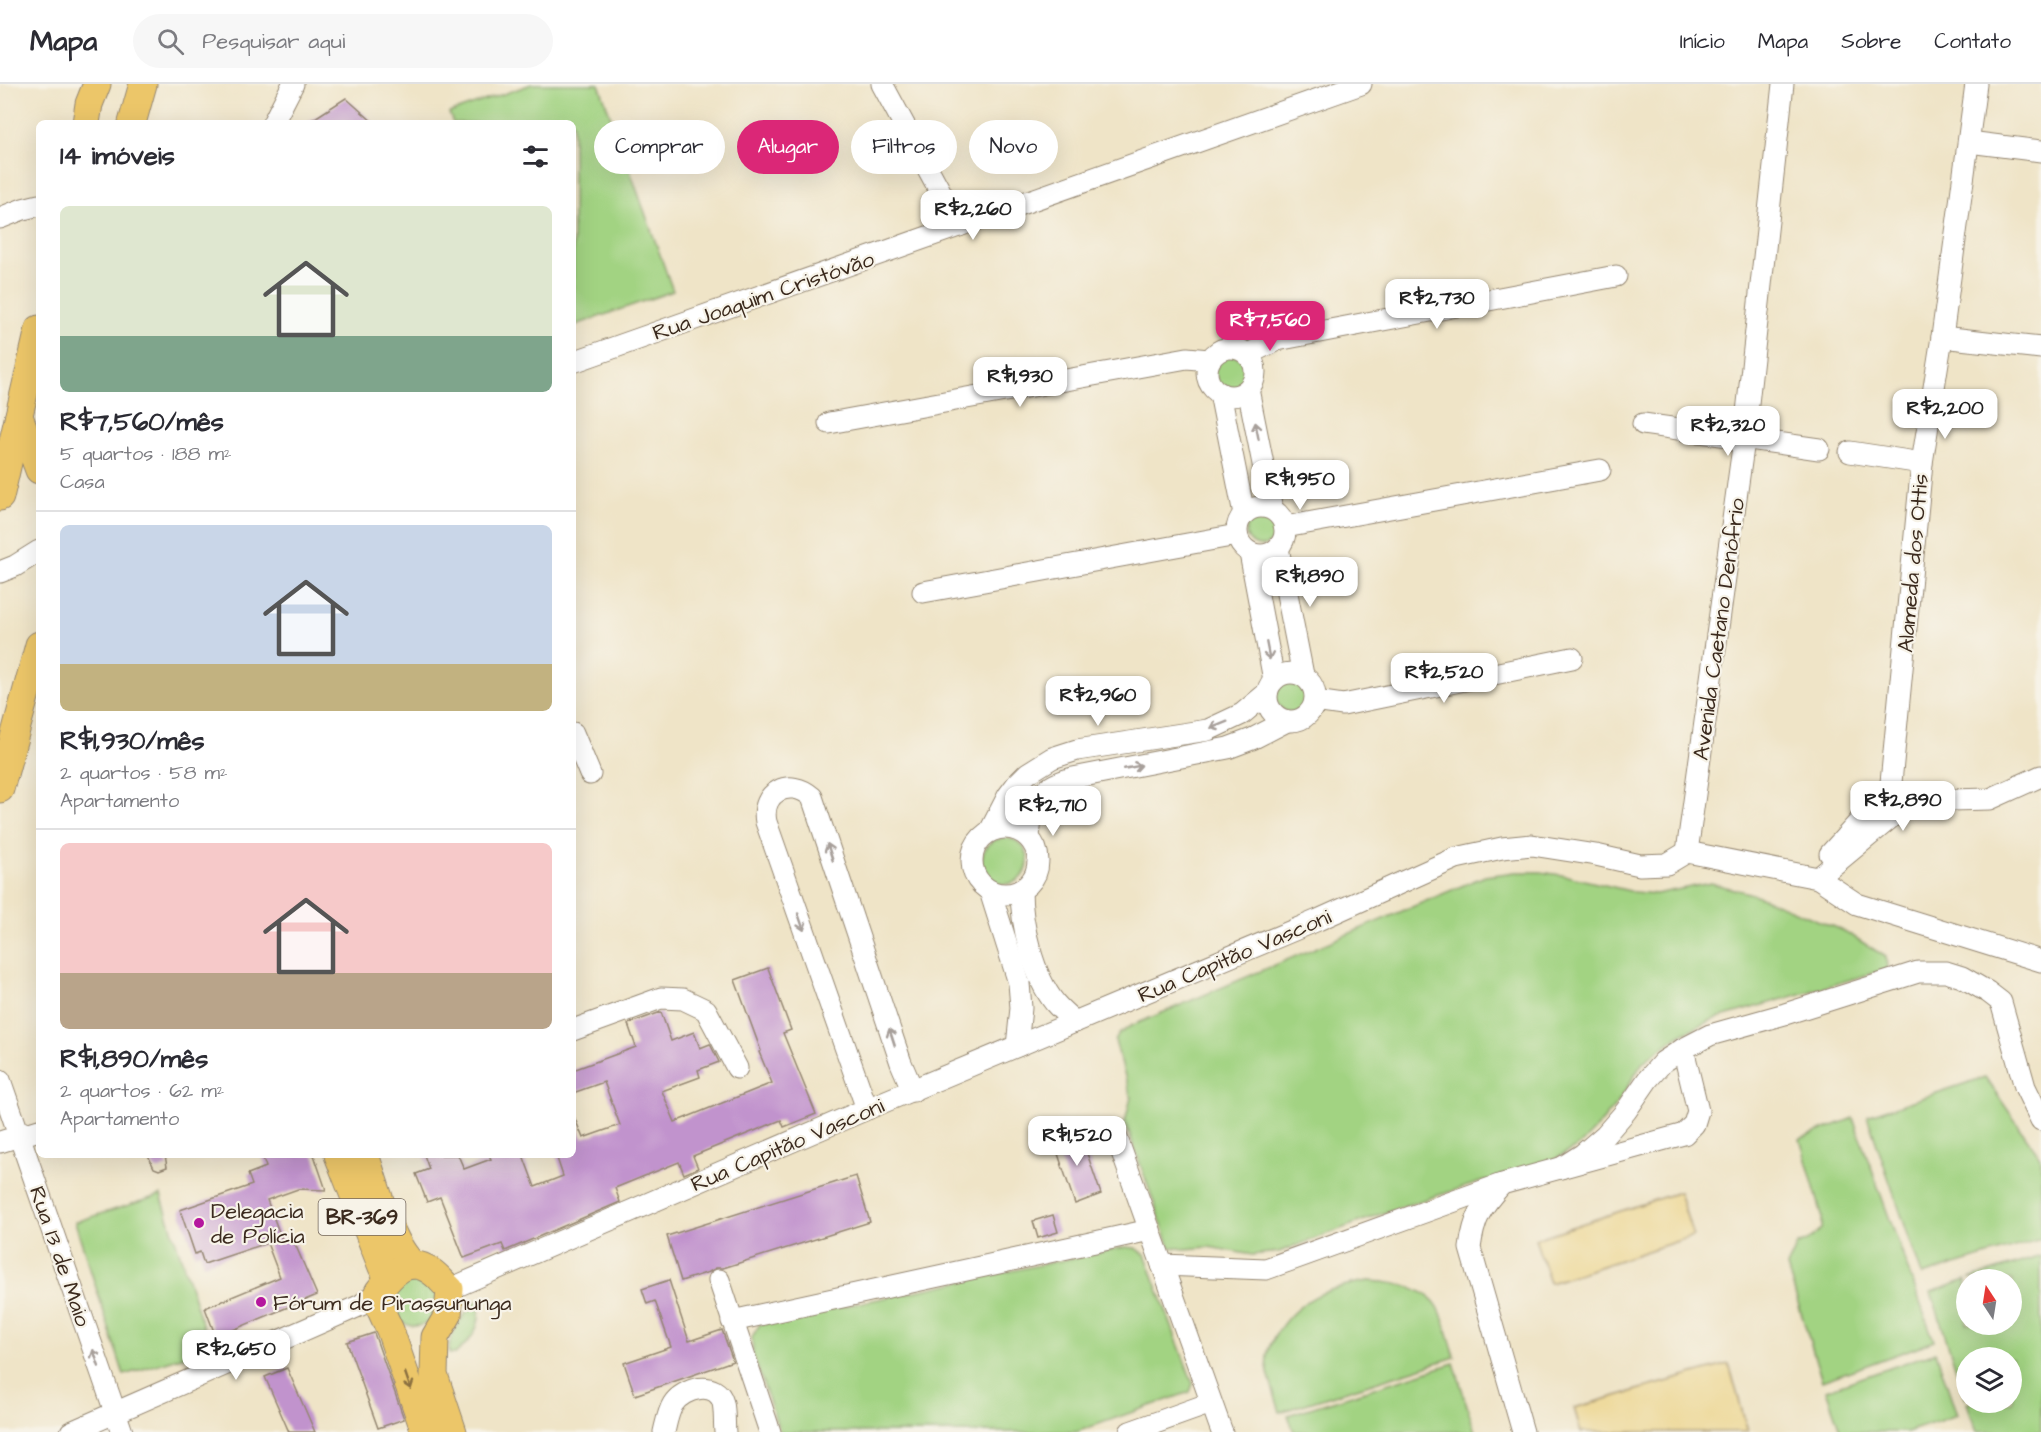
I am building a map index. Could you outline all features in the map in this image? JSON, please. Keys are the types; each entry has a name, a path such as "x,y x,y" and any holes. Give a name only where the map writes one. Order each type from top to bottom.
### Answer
{"main road":[{"path":"87,120 97,84"},
{"path":"133,120 143,84"},
{"path":"0,497 36,341"},
{"path":"18,415 36,462"},
{"path":"0,789 36,656"},
{"name":"BR-369","path":"339,1158 382,1267 383,1285 379,1306 390,1330 425,1432"},
{"name":"BR-369","path":"366,1158 394,1238 405,1257 414,1264 431,1271 450,1289"},
{"path":"383,1285 400,1268 414,1264"},
{"path":"450,1289 448,1315 435,1337 434,1376 453,1432"},
{"path":"390,1330 416,1337 435,1337"}],"street":[{"path":"275,120 293,84"},
{"path":"882,84 959,226"},
{"name":"Rua Joaquim Cristóvão","path":"576,361 1361,84"},
{"name":"Avenida Caetano Denófrio","path":"1687,852 1744,440 1783,84"},
{"name":"Alameda dos Ottis","path":"1890,793 1922,463 1942,337 1976,84"},
{"path":"1969,142 2041,150"},
{"path":"0,218 36,207"},
{"path":"1248,354 1277,340 1616,276"},
{"path":"1942,337 2041,348"},
{"path":"1227,348 1235,348 1248,354 1253,360 1255,375 1248,389 1235,396 1220,393 1209,383 1207,368 1214,354 1227,348"},
{"path":"830,423 1187,358 1209,360"},
{"path":"1248,389 1272,509"},
{"path":"1220,393 1244,514"},
{"path":"1643,424 1819,449"},
{"path":"1850,452 1922,463"},
{"path":"1285,527 1600,470"},
{"path":"1257,507 1272,509 1278,514 1285,527 1283,542 1278,548 1264,555 1250,553 1239,542 1237,535 1239,520 1244,514 1257,507"},
{"path":"923,592 1237,535"},
{"path":"1250,553 1271,687 1269,708 1280,719 1295,721 1309,714 1316,701 1313,686 1303,675 1278,548"},
{"path":"0,572 36,554"},
{"path":"1316,701 1343,705 1572,658"},
{"path":"990,831 1008,795 1017,784 1028,773 1052,758 1077,750 1208,730 1242,714 1288,673 1303,675"},
{"path":"1029,837 1031,814 1035,805 1054,785 1073,778 1228,748 1252,739 1287,721"},
{"path":"576,740 590,774"},
{"path":"1814,878 1859,822 1890,793 1911,801 1990,800 2041,776"},
{"path":"867,1109 766,822 767,802 783,788 799,788 812,797 901,1063 913,1091"},
{"path":"1814,878 1911,801"},
{"path":"990,891 1011,894 1021,890 1035,876 1039,866 1039,855 1035,845 1021,831 1011,828 990,831 976,845 972,855 972,866 975,876 990,891 1013,928 1055,1003 1076,1022"},
{"name":"Rua Capitão Vasconi","path":"450,1289 867,1109 1318,920 1456,858 1502,848 1532,845 1596,855 1640,865 1668,864 1687,852"},
{"path":"1687,852 1814,878 1857,904 2041,961"},
{"path":"1017,1046 1021,1008 1013,928 1021,890"},
{"path":"1561,1168 1583,1154 1605,1135 1626,1111 1655,1070 1683,1049 1710,1035 1918,972 1946,972 1962,977 2001,1002 2025,1087 2041,1120"},
{"path":"1019,983 1041,979"},
{"path":"576,1029 661,998 683,999 705,1010 737,1068"},
{"path":"1162,1265 1266,1269 1502,1184 1684,1134 1694,1124 1698,1111 1683,1049"},
{"name":"Rua 13 de Maio","path":"0,1080 30,1133 36,1153"},
{"path":"1114,1130 1222,1432"},
{"path":"0,1142 30,1133"},
{"name":"Rua 13 de Maio","path":"38,1158 118,1423"},
{"path":"1502,1184 1483,1204 1473,1229 1470,1248 1523,1432"},
{"path":"732,1321 1150,1230"},
{"path":"719,1280 770,1432"},
{"path":"71,1432 118,1423 361,1305 383,1285"},
{"path":"666,1430 673,1405 688,1391 699,1388 709,1389 723,1402 725,1432"},
{"path":"1130,1432 1211,1402"}],"green space":[{"path":"532,84 599,84 612,120 594,120 594,174 631,174 673,291 576,325 576,120 452,120 449,113"},
{"path":"1231,356 1242,361 1247,372 1242,383 1231,388 1220,383 1215,372 1220,361"},
{"path":"1261,516 1272,520 1276,531 1272,542 1261,546 1250,542 1246,531 1250,520"},
{"path":"1291,682 1302,686 1306,697 1302,708 1291,712 1280,708 1276,697 1280,686"},
{"path":"1005,838 1021,845 1028,861 1021,877 1005,884 989,877 982,861 989,845"},
{"path":"1515,872 1541,872 1567,876 1634,892 1656,894 1711,883 1756,895 1846,932 1886,957 1887,969 1714,1019 1681,1034 1643,1062 1618,1102 1580,1145 1555,1159 1394,1209 1279,1252 1252,1255 1209,1247 1185,1249 1170,1247 1125,1122 1131,1097 1115,1041 1119,1034 1131,1026 1485,876"},
{"path":"1985,1077 2041,1158 2041,1239 1922,1275 1867,1116"},
{"path":"1853,1118 1934,1341 1822,1381 1787,1267 1797,1245 1806,1242 1822,1229 1822,1215 1800,1139"},
{"path":"161,1195 210,1348 124,1375 75,1222"},
{"path":"1125,1247 1135,1248 1145,1254 1193,1384 1190,1392 1076,1432 780,1432 753,1355 752,1337 760,1324"},
{"path":"2041,1256 2041,1432 1977,1432 1970,1413 2022,1413 2022,1347 1956,1347 1956,1369 1931,1292 1956,1283 1956,1335 2022,1335 2022,1269 2000,1269"},
{"path":"415,1280 431,1287 438,1303 431,1319 415,1326 399,1319 392,1303 399,1287"},
{"path":"1369,1281 1407,1286 1425,1294 1432,1300 1443,1319 1455,1357 1280,1412 1269,1378 1267,1363 1268,1350 1275,1336 1293,1313 1315,1297 1340,1287"},
{"path":"476,1301 479,1303 480,1311 474,1332 455,1354 449,1354 454,1332 461,1319"},
{"path":"1936,1352 1957,1415 1907,1432 1841,1432 1826,1390"},
{"path":"1454,1363 1475,1432 1294,1432 1288,1415"}],"sand":[{"path":"1679,1192 1693,1236 1550,1283 1535,1239"},
{"path":"1729,1364 1748,1432 1581,1432 1574,1408"}],"building":[{"path":"346,98 371,120 312,120"},
{"path":"768,968 791,1030 783,1033 816,1114 784,1127 781,1120 693,1156 698,1168 684,1174 679,1162 615,1188 620,1202 505,1251 502,1244 464,1258 440,1197 427,1202 416,1174 429,1169 425,1158 459,1158 464,1169 490,1158 524,1158 535,1187 563,1176 557,1158 576,1158 576,1121 583,1138 620,1125 604,1082 576,1092 576,1069 636,1047 628,1024 661,1012 671,1041 694,1032 700,1048 710,1044 719,1062 698,1070 700,1077 662,1091 675,1122 772,1083 735,980"},
{"path":"1079,1130 1101,1194 1075,1204 1053,1139"},
{"path":"149,1158 166,1158 167,1167 159,1170 154,1168"},
{"path":"263,1158 315,1158 326,1190 298,1189 267,1200 282,1240 292,1237 317,1295 216,1337 205,1308 280,1277 267,1243 204,1264 200,1252 195,1254 180,1210 252,1185 248,1174 266,1167"},
{"path":"856,1176 870,1222 723,1268 716,1268 681,1281 667,1236"},
{"path":"1053,1215 1058,1232 1038,1238 1033,1221"},
{"path":"669,1280 689,1341 722,1330 733,1361 635,1395 624,1363 671,1347 655,1301 647,1304 642,1289"},
{"path":"374,1333 404,1419 378,1428 347,1342"},
{"path":"287,1368 315,1432 289,1432 265,1377"}],"place":[{"name":"Delegacia de Polícia","path":"199,1223"},
{"name":"Fórum de Pirassununga","path":"261,1302"}]}
